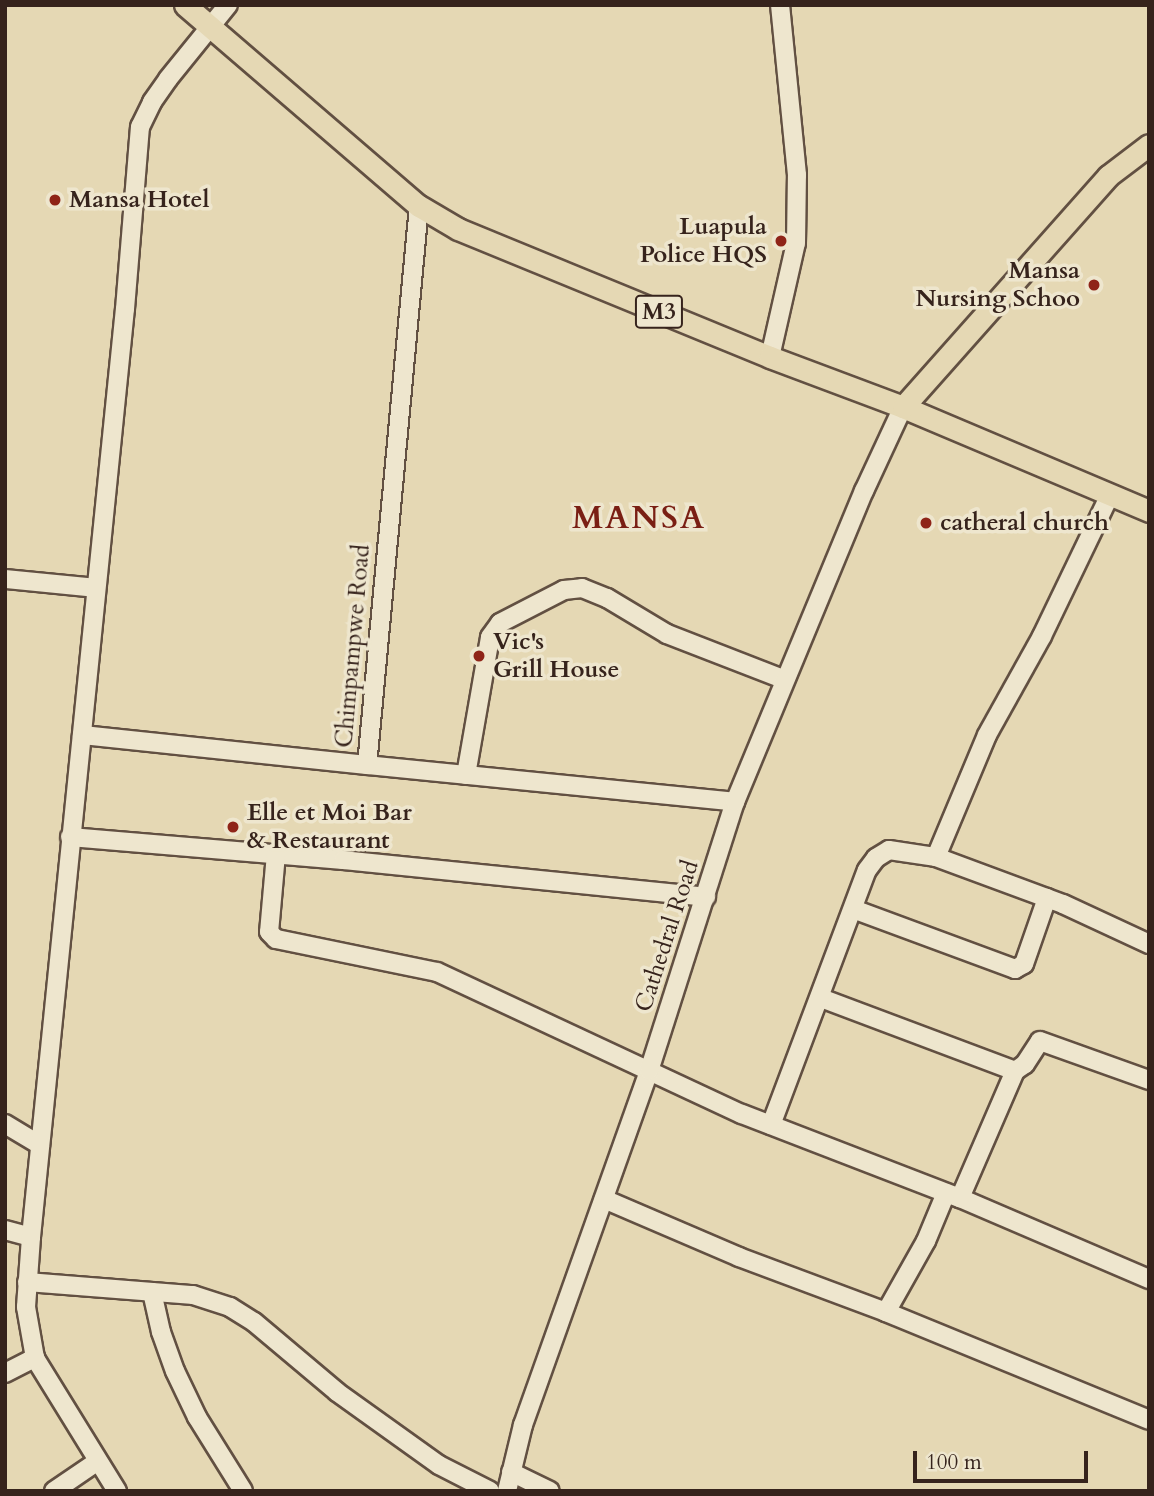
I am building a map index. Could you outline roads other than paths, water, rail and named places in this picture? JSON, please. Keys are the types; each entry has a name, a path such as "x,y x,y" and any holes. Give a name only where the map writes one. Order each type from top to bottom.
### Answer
{"main road":[{"name":"M3","path":"185,5 419,206 458,229 770,357 903,407 1149,511"},
{"path":"903,407 1108,176 1149,145"}],"street":[{"path":"117,1491 35,1358 26,1307 27,1282 140,127 162,86 228,5"},
{"path":"770,357 796,243 797,175 780,5"},
{"name":"Chimpampwe Road","path":"419,206 367,765 735,802"},
{"name":"Cathedral Road","path":"507,1491 523,1425 649,1071 735,802 783,680 903,407"},
{"path":"936,857 987,735 1042,636 1110,495"},
{"path":"5,579 96,588"},
{"path":"466,775 490,637 500,623 564,590 582,588 607,598 667,634 783,680"},
{"path":"82,735 367,765"},
{"path":"70,837 706,897"},
{"path":"771,1125 867,870 882,853 889,850 936,857 1047,898 1149,944"},
{"path":"276,855 269,932 272,936 437,972 771,1125 953,1196 1149,1279"},
{"path":"853,909 1015,969 1024,964 1047,898"},
{"path":"821,998 1015,1070"},
{"path":"886,1312 953,1196 1015,1070 1026,1064 1043,1040 1149,1080"},
{"path":"5,1124 40,1145"},
{"path":"604,1199 739,1257 886,1312 1149,1420"},
{"path":"5,1230 31,1237"},
{"path":"27,1282 192,1295 230,1307 254,1322 337,1392 439,1465 489,1491"},
{"path":"152,1292 161,1332 175,1371 197,1418 243,1491"},
{"path":"5,1373 35,1358"},
{"path":"54,1491 98,1461"},
{"path":"510,1472 550,1491"}],"place":[{"name":"Mansa Hotel","path":"55,200"},
{"name":"Luapula Police HQS","path":"781,241"},
{"name":"Mansa Nursing Schoo","path":"1094,285"},
{"name":"catheral church","path":"926,523"},
{"name":"Vic's Grill House","path":"479,656"},
{"name":"Elle et Moi Bar & Restaurant","path":"233,827"}],"district":[{"name":"MANSA","path":"639,518"}]}
